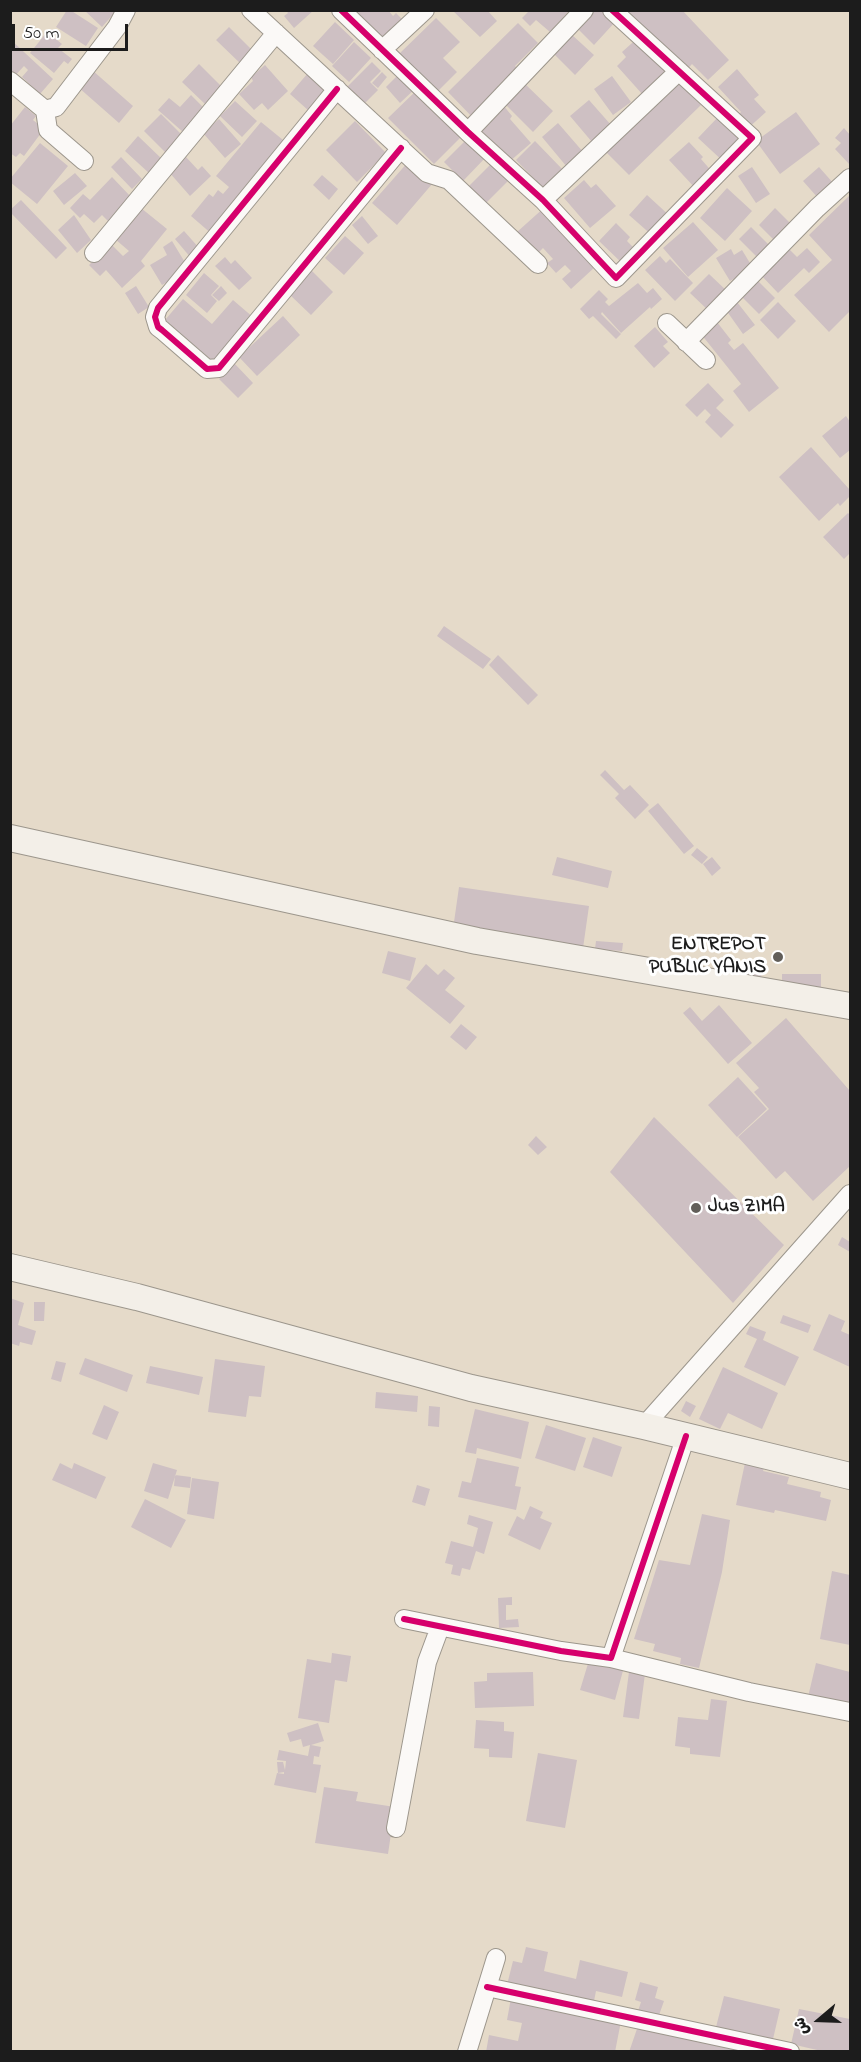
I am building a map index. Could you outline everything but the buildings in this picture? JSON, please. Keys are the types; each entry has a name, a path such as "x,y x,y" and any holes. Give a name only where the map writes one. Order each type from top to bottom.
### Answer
{"main road":[{"path":"10,838 477,941 850,1006"},
{"path":"10,1267 136,1297 471,1388 644,1426 850,1476"}],"street":[{"path":"84,161 48,130 51,109 117,27 126,10"},
{"path":"251,10 427,173 449,180 538,264"},
{"path":"341,10 468,132 543,200 616,278 752,138 612,10"},
{"path":"382,50 425,10"},
{"path":"468,132 585,10"},
{"path":"94,254 276,33"},
{"path":"543,200 679,71"},
{"path":"10,81 51,109"},
{"path":"337,89 158,308 155,317 158,327 207,369 219,368 401,148"},
{"path":"687,342 850,178"},
{"path":"667,323 706,360"},
{"path":"644,1426 850,1194"},
{"path":"611,1658 686,1436"},
{"path":"404,1619 561,1651 611,1658 749,1692 850,1712"},
{"path":"396,1828 427,1662 440,1627"},
{"path":"467,2052 496,1958"},
{"path":"487,1988 790,2052"}],"cycle path":[{"path":"341,10 468,132 543,200 616,278 752,138 612,10"},
{"path":"337,89 158,308 155,317 158,327 207,369 219,368 401,148"},
{"path":"404,1619 561,1651 611,1658 686,1436"},
{"path":"487,1987 790,2052"}],"place":[{"name":"ENTREPOT PUBLIC YANIS","path":"778,957"},
{"name":"Jus ZIMA","path":"696,1208"}]}
